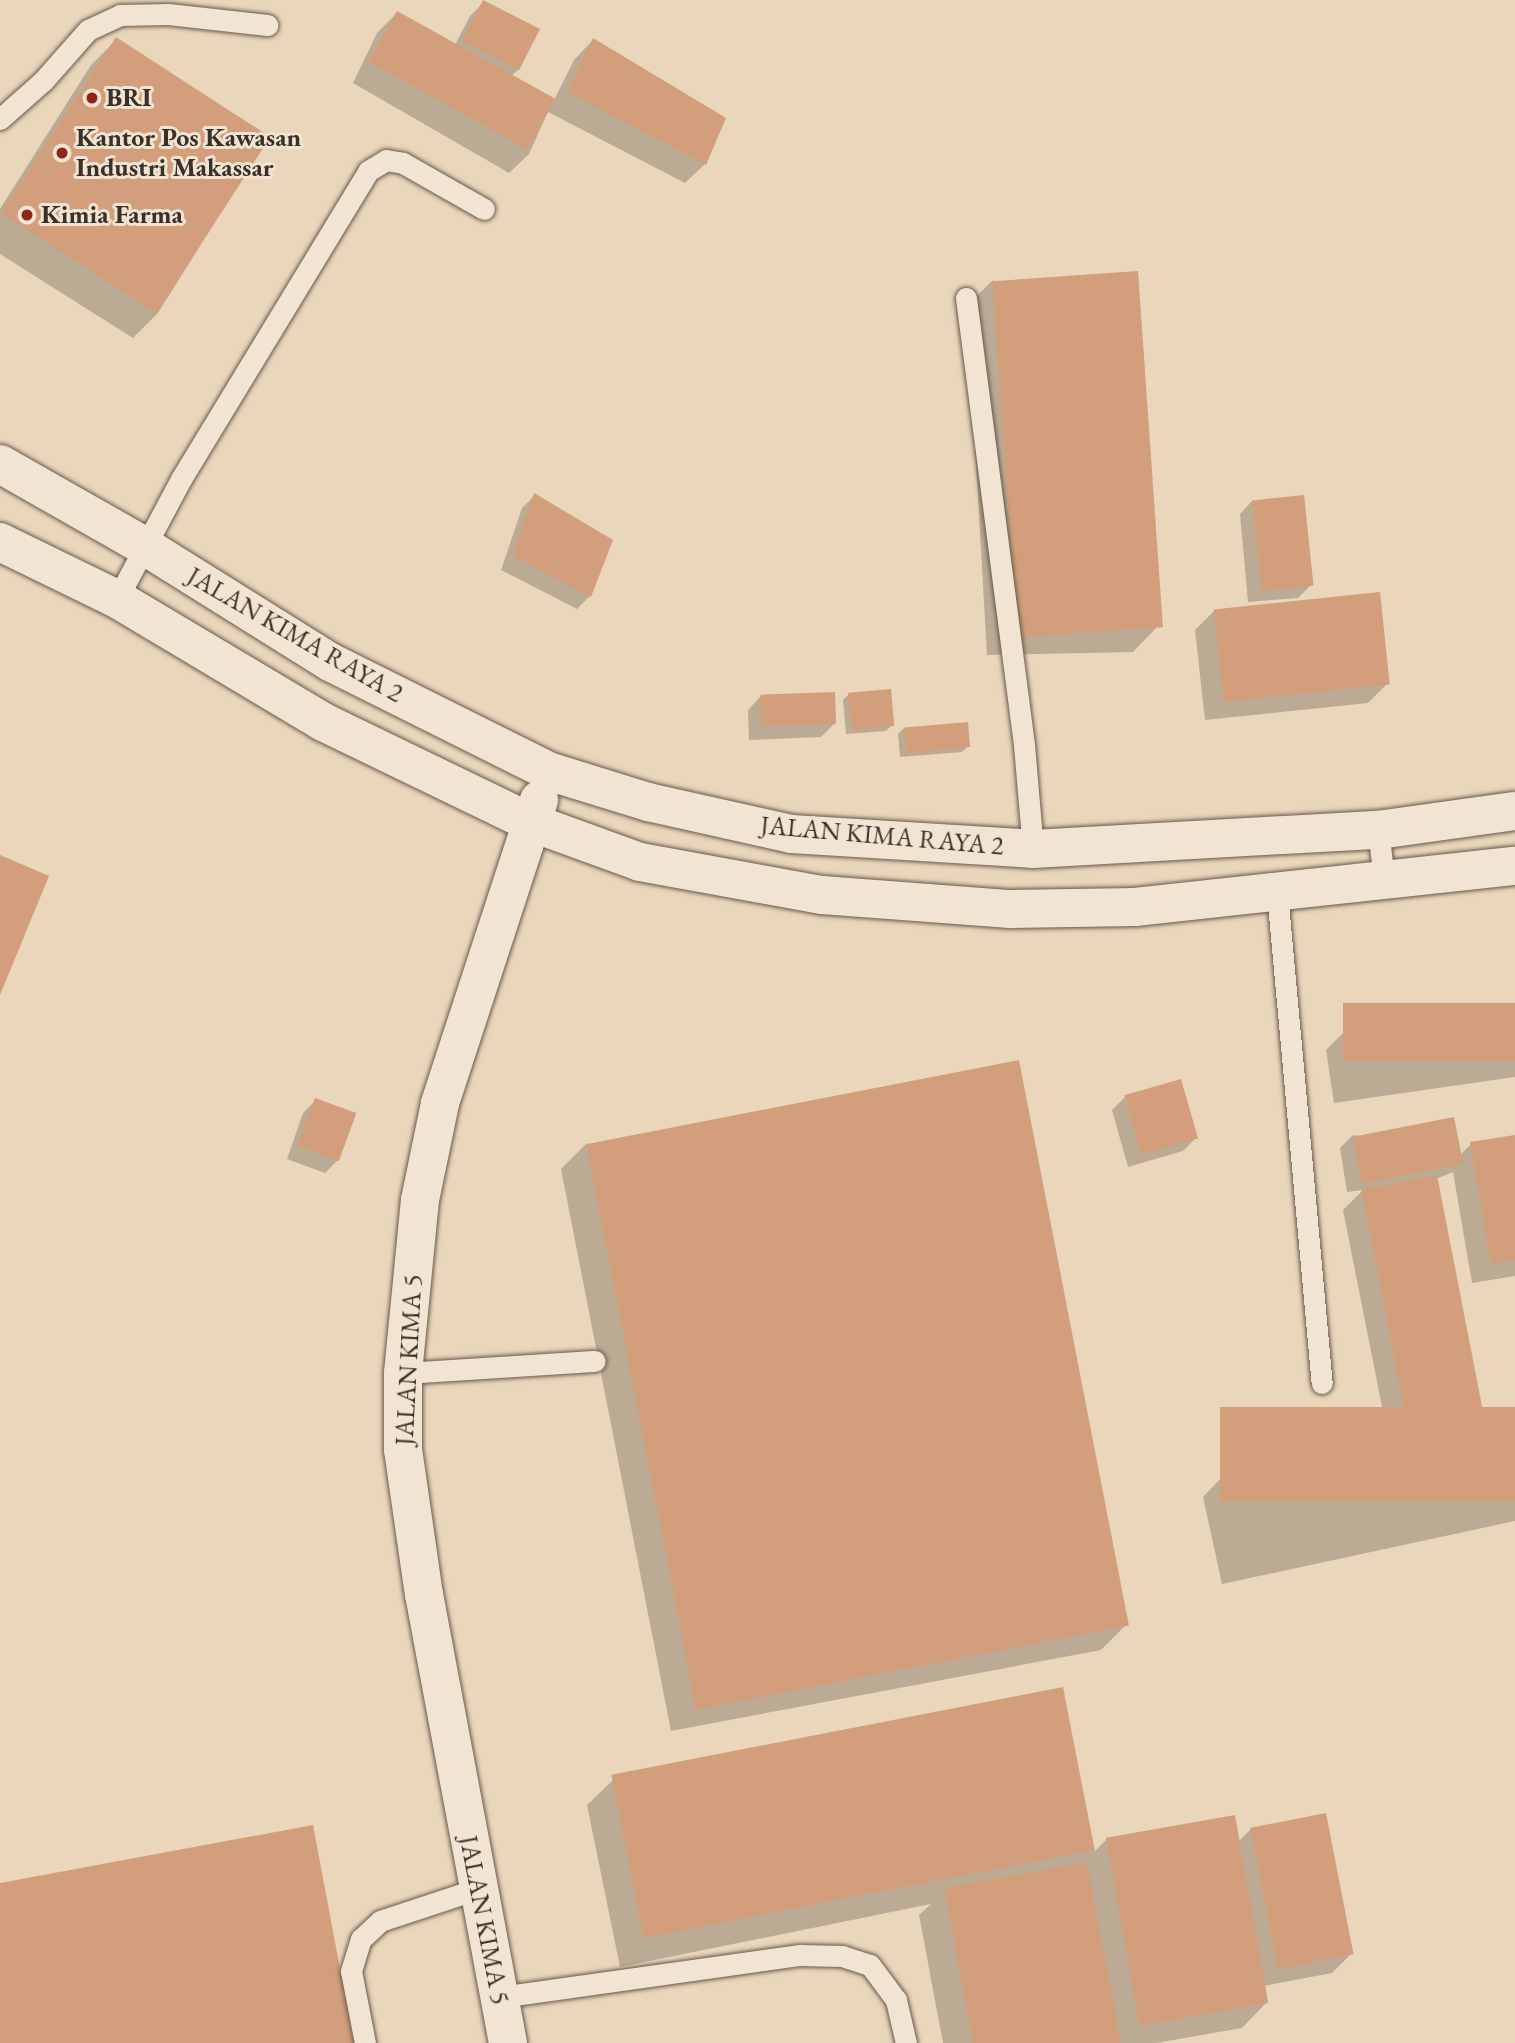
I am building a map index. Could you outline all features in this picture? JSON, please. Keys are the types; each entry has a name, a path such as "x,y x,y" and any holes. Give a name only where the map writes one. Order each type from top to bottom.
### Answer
{"street":[{"name":"JALAN KIMA RAYA 2","path":"0,464 146,547 330,662 551,772 648,802 792,834 1032,849 1378,830 1515,811"},
{"path":"0,542 117,599 323,722 530,822 640,862 821,895 1010,909 1135,907 1515,866"},
{"name":"JALAN KIMA 5","path":"508,2043 477,1889 422,1582 403,1450 402,1373 420,1200 440,1103 530,822 551,772"}],"lane":[{"path":"0,119 43,81 88,30 120,15 168,14 267,25"},
{"path":"117,599 188,467 369,171 386,160 403,163 484,209"},
{"path":"966,298 1024,745 1032,849"},
{"path":"1378,830 1384,879"},
{"path":"1277,892 1322,1382"},
{"path":"402,1373 595,1361"},
{"path":"365,2043 351,1971 360,1939 380,1921 477,1889"},
{"path":"500,1997 800,1955 842,1956 870,1965 896,2000 906,2043"}],"building":[{"path":"483,0 540,29 519,70 462,41"},
{"path":"397,11 555,99 527,149 369,62"},
{"path":"116,37 270,137 156,313 2,213"},
{"path":"593,38 726,118 706,165 567,92"},
{"path":"1138,271 1163,627 1017,637 992,281"},
{"path":"534,493 613,540 591,597 513,556"},
{"path":"1304,495 1314,586 1262,591 1252,500"},
{"path":"1380,592 1390,684 1224,702 1214,609"},
{"path":"891,689 894,726 851,730 848,693"},
{"path":"835,692 836,724 761,727 760,695"},
{"path":"968,722 970,747 906,752 904,728"},
{"path":"0,855 49,876 0,995"},
{"path":"1343,1003 1515,1003 1515,1061 1343,1061"},
{"path":"1019,1060 1129,1625 696,1710 586,1144"},
{"path":"1181,1079 1198,1139 1141,1155 1124,1095"},
{"path":"315,1098 356,1113 339,1161 298,1146"},
{"path":"1454,1117 1463,1164 1362,1184 1353,1137"},
{"path":"1515,1135 1515,1260 1491,1264 1470,1142"},
{"path":"1437,1175 1483,1410 1407,1424 1361,1190"},
{"path":"1220,1407 1515,1407 1515,1501 1220,1501"},
{"path":"1063,1687 1095,1850 643,1938 611,1775"},
{"path":"1326,1813 1353,1954 1278,1969 1250,1828"},
{"path":"1235,1815 1268,2003 1139,2026 1106,1838"},
{"path":"313,1825 354,2043 0,2043 0,1883"},
{"path":"1087,1862 1121,2043 973,2043 944,1888"}],"place":[{"name":"BRI","path":"92,98"},
{"name":"Kantor Pos Kawasan Industri Makassar","path":"62,153"},
{"name":"Kimia Farma","path":"27,215"}]}
